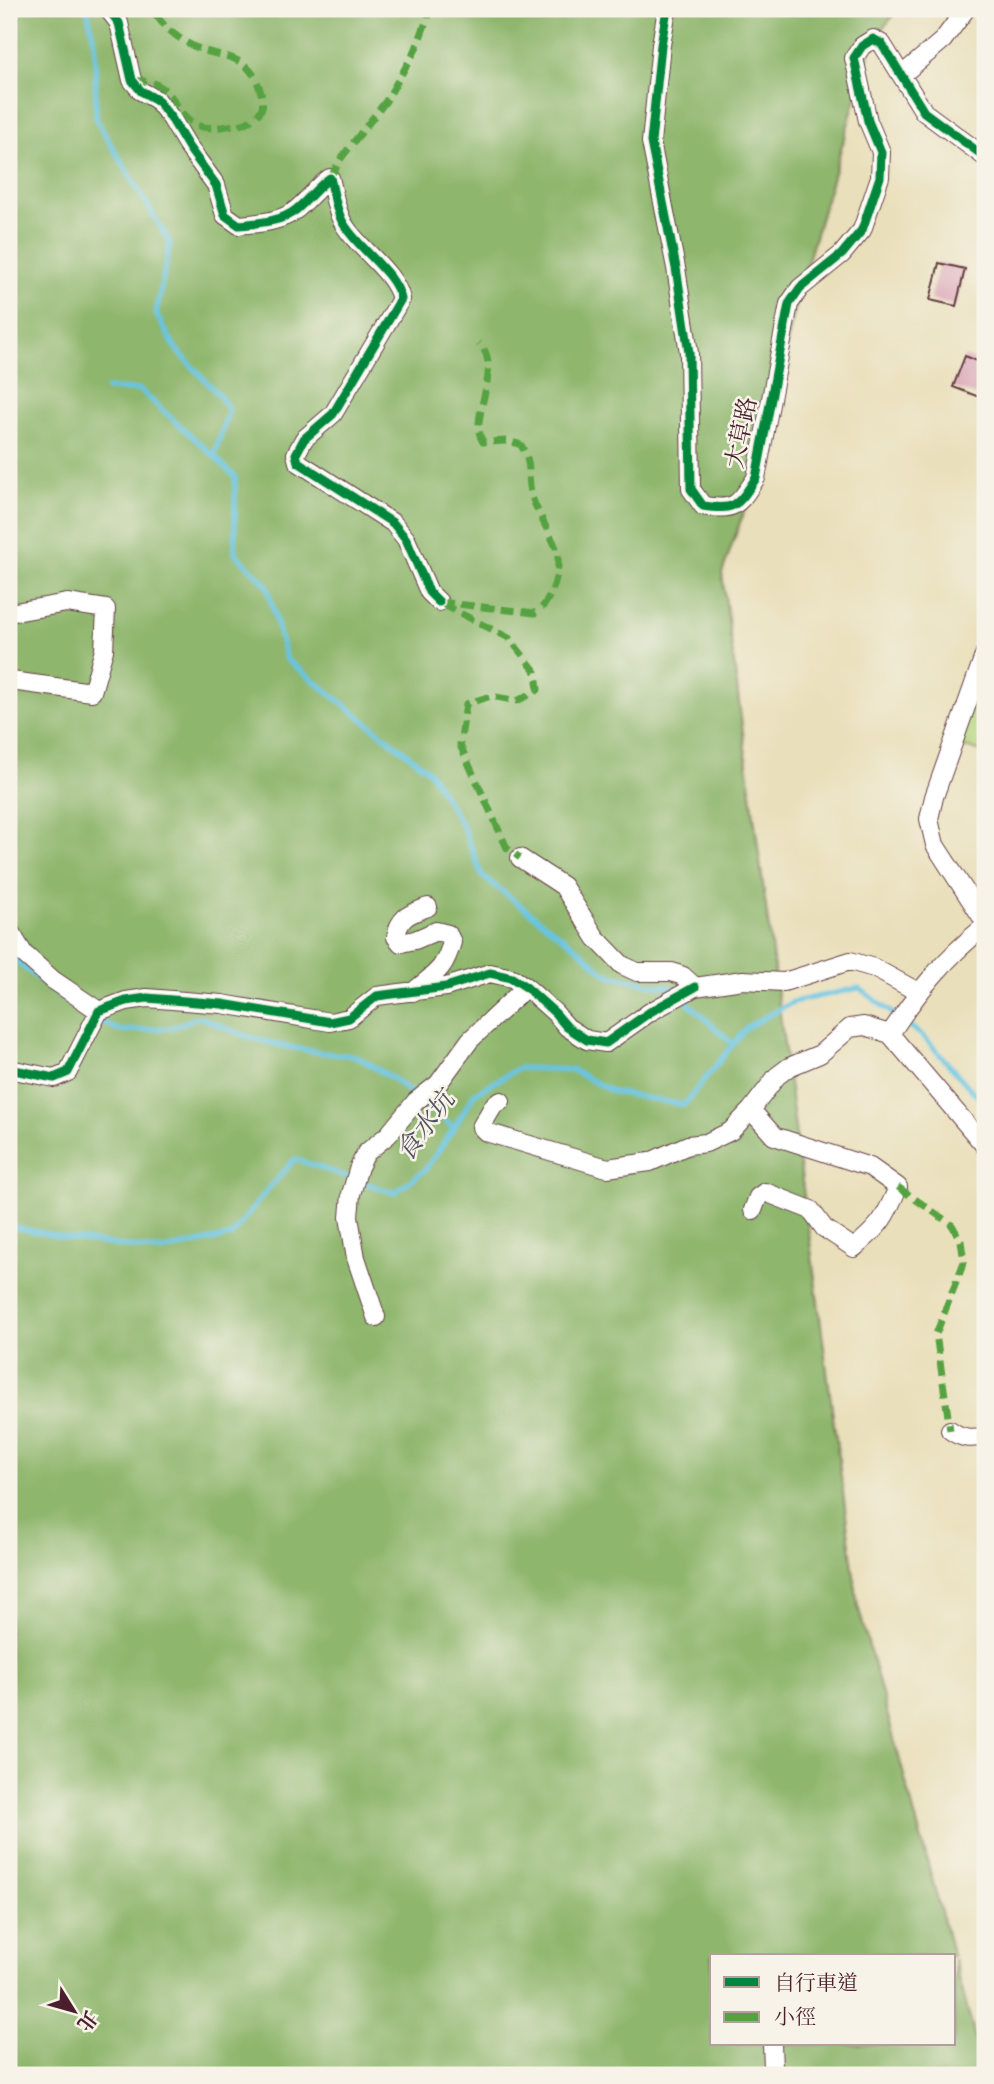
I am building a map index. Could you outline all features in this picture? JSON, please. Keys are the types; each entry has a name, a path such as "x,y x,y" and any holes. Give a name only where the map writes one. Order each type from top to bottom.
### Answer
{"street":[{"path":"108,9 119,23 132,80 141,91 157,100 171,118 216,185 225,215 239,225 275,220 296,211 317,186 330,178 343,223 359,246 398,286 401,299 333,414 304,439 296,454 298,462 393,523 406,539 429,592 439,602"},
{"name":"大草路","path":"667,9 651,142 676,268 689,353 691,489 703,506 725,509 741,500 756,478 789,304 800,288 842,254 862,230 880,177 881,152 868,121 854,58 862,46 873,39 882,44 924,111 985,157"},
{"path":"902,74 943,40 966,9"},
{"path":"9,613 67,603 106,609 104,650 92,692 11,681 9,684"},
{"path":"890,1034 918,992 958,948 985,924 935,845 929,819 934,797 981,678 985,653"},
{"path":"520,858 562,886 596,938 622,965 637,972 672,972 683,976 688,991"},
{"path":"413,992 441,969 447,961 452,942 449,934 436,931 401,943 396,937 397,926 407,916 428,907"},
{"path":"10,933 23,954 99,1011"},
{"path":"9,1069 54,1078 68,1072 99,1011 126,1001 147,999 222,1004 330,1022 349,1018 377,996 446,987 490,973 512,978 526,987 567,1027 587,1040 606,1043 650,1012 688,991 743,980 784,982 850,961 874,968 918,992"},
{"path":"376,1317 356,1258 349,1217 351,1194 359,1167 366,1153 388,1135 420,1098 438,1084 470,1040 526,987"},
{"path":"501,1101 494,1105 481,1127 486,1132 607,1168 650,1162 688,1145 706,1143 731,1131 777,1076 789,1067 820,1054 850,1028 864,1026 890,1034 985,1146"},
{"path":"751,1110 774,1136 870,1167 898,1187 879,1227 855,1248 824,1228 811,1210 765,1192 758,1198 752,1210"},
{"path":"950,1430 960,1437 985,1436"},
{"path":"772,2046 773,2067 778,2075"}],"green space":[{"path":"9,9 899,9 873,40 800,288 756,478 722,573 858,1606 952,1954 710,1954 710,2046 956,2046 956,1966 985,2075 9,2075"},
{"path":"985,661 985,753 958,745"}],"building":[{"path":"939,263 965,269 956,306 930,300"},
{"path":"965,356 985,364 985,383 979,397 953,387"}],"waterway":[{"path":"87,9 95,44 96,119 170,243 156,314 176,349 219,395 229,410 214,456 235,477 235,553 267,585 286,659 429,771 463,827 482,876 577,948 606,974 671,987 733,1044"},
{"path":"107,389 140,390 214,456"},
{"path":"9,956 80,1011 121,1031 171,1028 199,1017 245,1036 283,1046 356,1056 395,1080 454,1128"},
{"name":"食水坑","path":"9,1226 71,1239 160,1251 231,1236 295,1159 394,1193 425,1170 474,1094 519,1068 572,1070 613,1092 684,1105 747,1027 793,1002 859,988 924,1037 985,1105"}],"marked path":[{"path":"132,80 158,85 170,95 192,123 203,127 243,124 254,118 262,108 261,93 249,69 233,58 202,50 185,42 164,25 152,9"},
{"path":"330,178 342,157 386,101 415,51 431,9"},
{"path":"439,602 535,613 546,602 557,574 556,548 533,500 525,452 521,445 510,441 483,442 479,432 488,366 486,353 479,343"},
{"path":"442,604 509,638 536,672 538,690 517,701 491,696 466,704 460,745 507,848 520,858"},
{"path":"898,1187 952,1225 961,1241 964,1262 936,1334 950,1430"}],"cycle path":[{"path":"108,9 119,23 132,80 141,91 157,100 171,118 216,185 225,215 239,225 277,219 297,209 330,178 337,209 345,226 392,280 401,299 333,414 304,439 296,454 298,462 393,523 406,539 429,592 439,602"},
{"path":"667,9 651,142 676,268 689,353 691,489 703,506 723,508 735,504 756,478 789,304 800,288 842,254 862,230 880,177 881,152 868,121 854,58 862,46 873,39 882,44 924,112 985,157"},
{"path":"9,1069 54,1078 68,1072 99,1011 126,1001 147,998 222,1004 330,1022 349,1018 377,996 446,987 490,973 512,978 526,987 567,1027 587,1040 606,1043 650,1012 695,987"}]}
